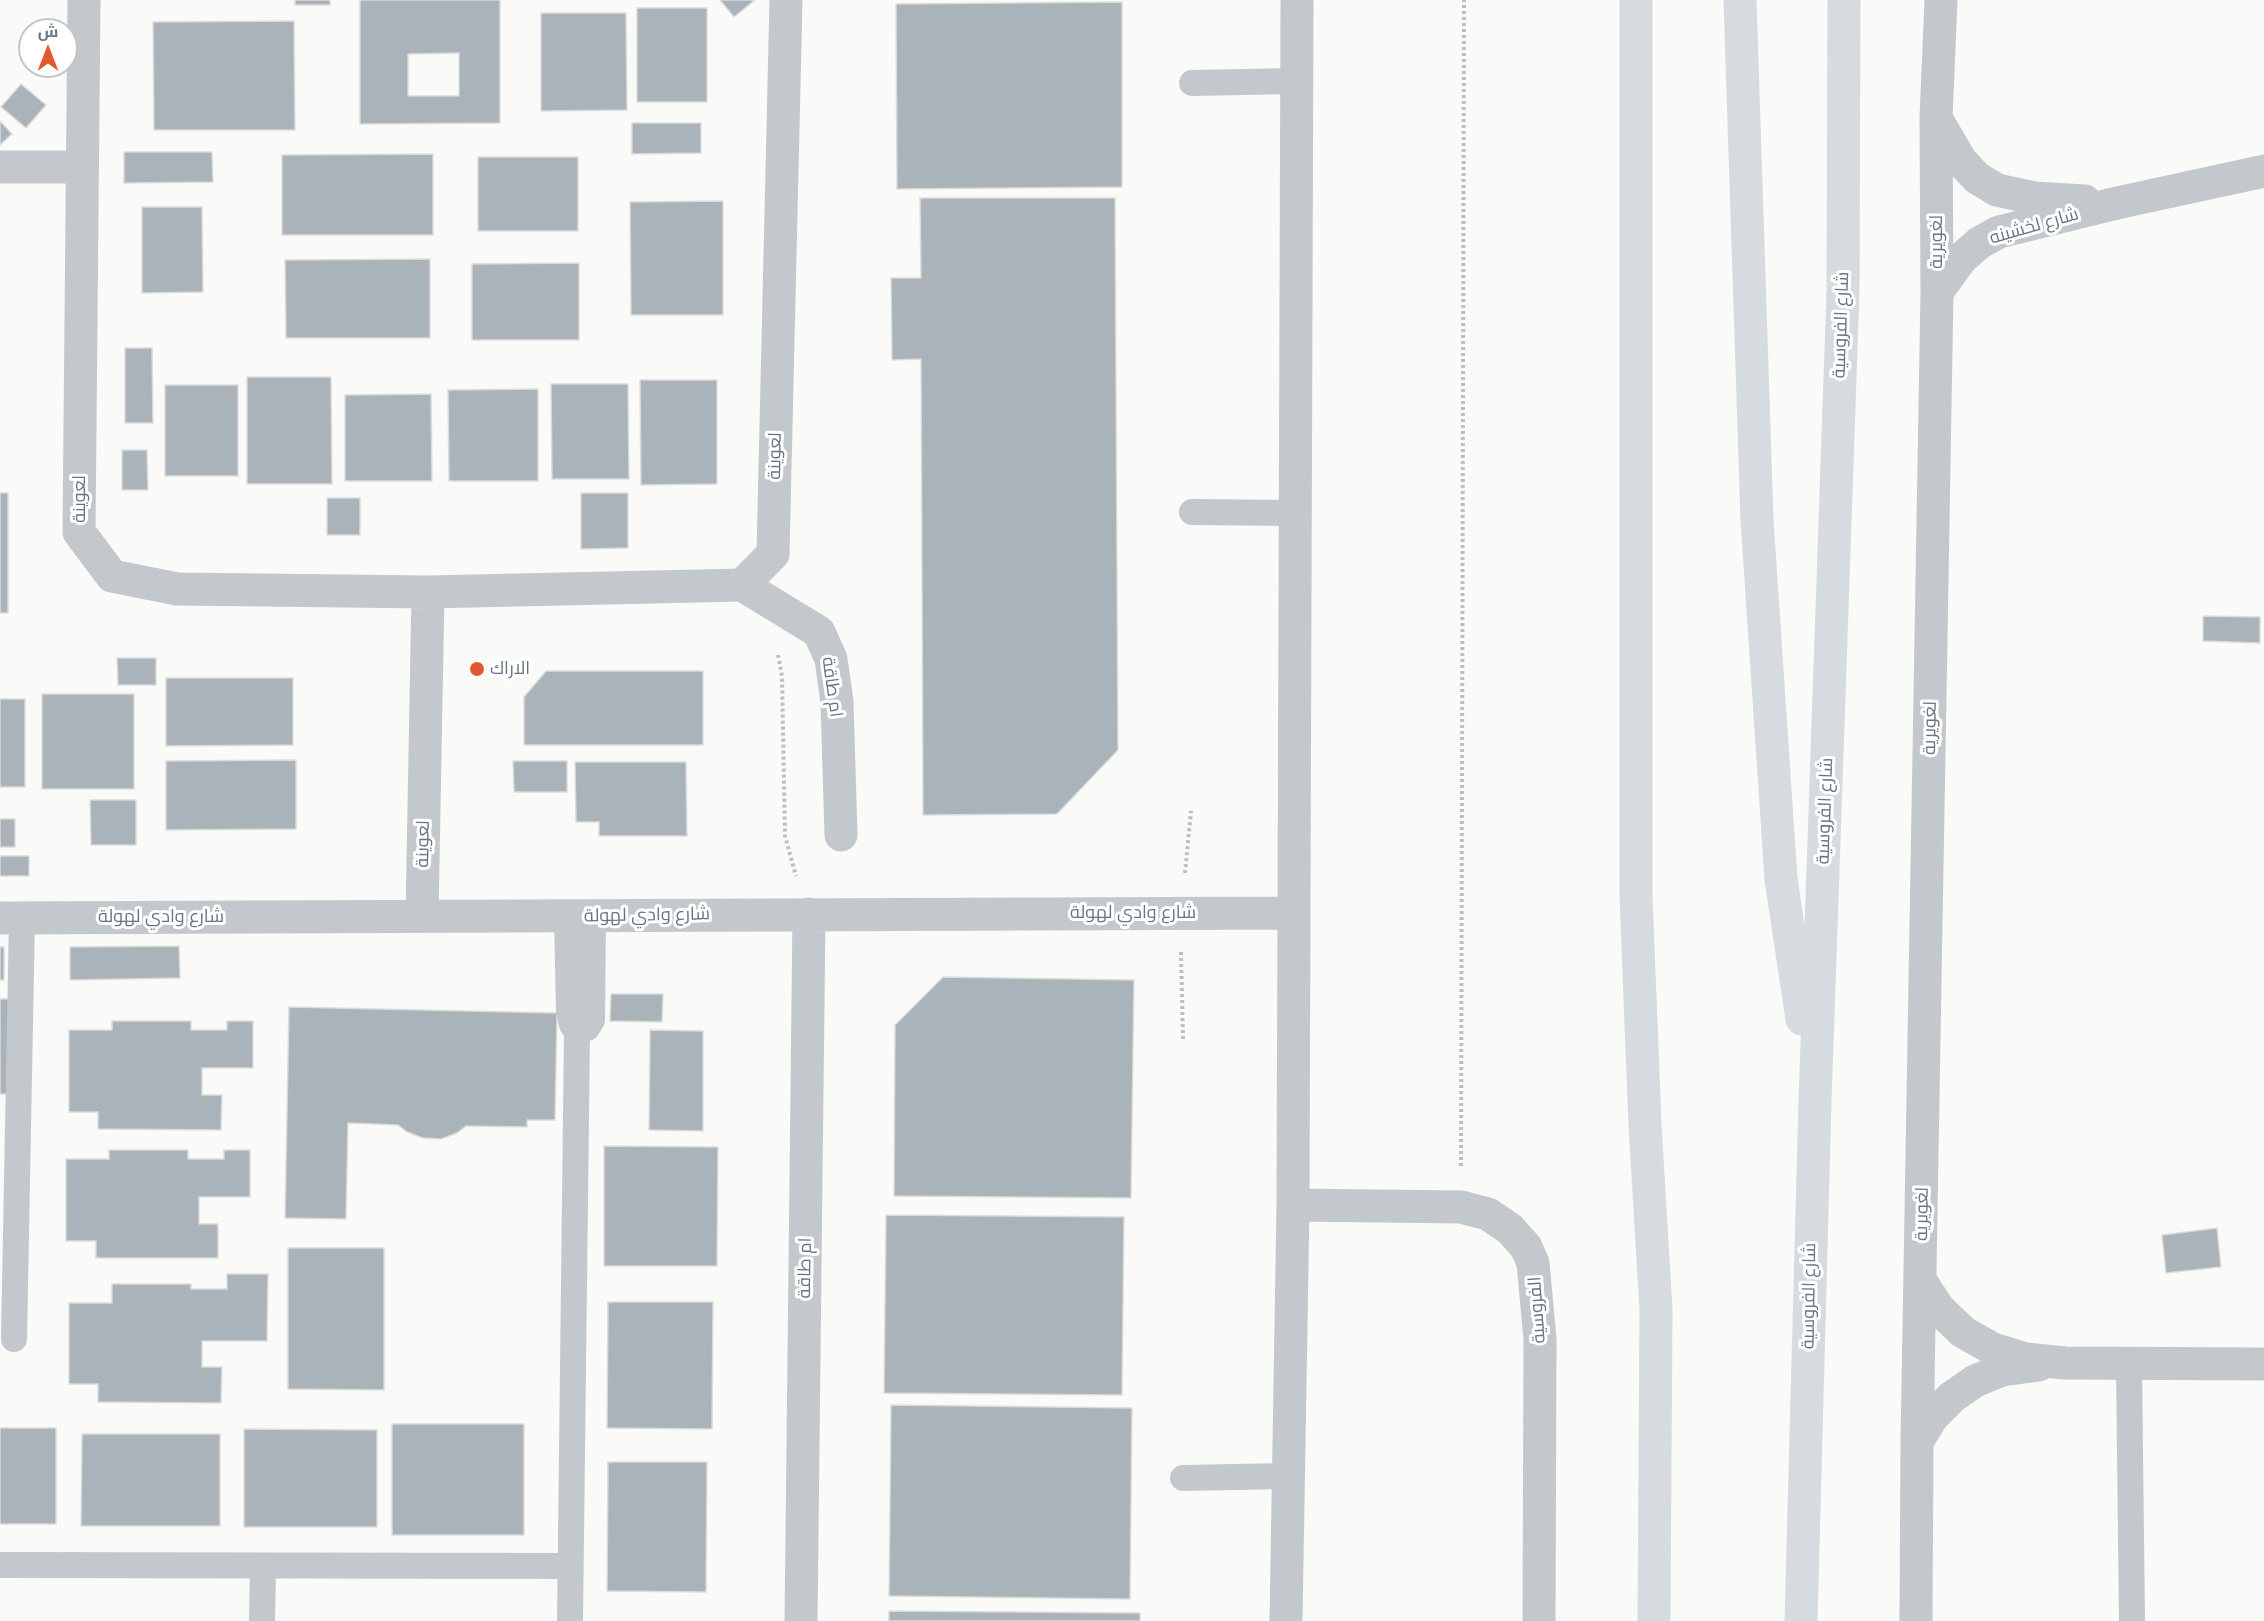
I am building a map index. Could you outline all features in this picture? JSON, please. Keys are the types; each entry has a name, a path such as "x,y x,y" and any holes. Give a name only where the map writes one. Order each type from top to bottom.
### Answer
{"highway":[{"path":"1617,0 1635,123"},
{"path":"1635,0 1636,896 1645,1125 1656,1310 1654,1621"},
{"path":"1740,0 1757,520 1780,867 1815,1101"},
{"name":"شارع الفروسية","path":"1801,1621 1815,1101 1843,291 1844,0"}],"street":[{"name":"لعوينة","path":"84,0 80,531 112,576 177,589 428,592 742,585 773,554 786,0"},
{"path":"1286,1621 1293,1205 1297,0"},
{"name":"لغويرية","path":"1920,1280 1937,292 1936,118 1941,0"},
{"name":"شارع لخشينه","path":"1936,118 1961,161 1977,178 1997,190 2034,198 2117,203"},
{"path":"0,167 82,167"},
{"name":"شارع لخشينه","path":"1937,292 1961,259 1979,243 1999,232 2264,171"},
{"name":"ام طاقة","path":"742,585 819,632 831,659 837,702 842,835"},
{"name":"لعوينة","path":"422,916 428,592"},
{"name":"شارع وادي لهولة","path":"11,918 1294,913"},
{"name":"ام طاقة","path":"801,1621 809,914"},
{"path":"1293,1205 1474,1211"},
{"name":"الفروسية","path":"1474,1211 1510,1229 1526,1247 1533,1263 1540,1339 1539,1621"},
{"path":"1920,1280 1939,1309 1963,1332 1993,1349 2026,1359 2065,1363 2264,1364"},
{"path":"1916,1621 1920,1280"},
{"path":"1917,1442 1932,1417 1952,1397 1975,1381 2002,1370 2065,1363"}],"lane":[{"path":"1192,83 1297,81"},
{"path":"1192,512 1295,513"},
{"path":"570,1621 577,1030 572,1025 569,1011 580,916"},
{"path":"11,918 14,1339"},
{"path":"2129,1364 2132,1621"},
{"path":"1183,1478 1288,1476"},
{"path":"0,1565 570,1566"},
{"path":"262,1621 263,1566"}],"path":[{"path":"1464,0 1474,1211"},
{"path":"777,652 782,676 785,836 792,866 809,914"}],"building":[{"path":"295,0 330,0 330,5 295,5"},
{"path":"360,0 500,0 500,123 360,124","holes":["459,53 459,96 408,96 408,54"]},
{"path":"720,0 755,0 734,17"},
{"path":"1122,2 1122,187 897,189 896,4"},
{"path":"637,8 707,8 707,102 637,102"},
{"path":"541,13 626,13 627,110 541,111"},
{"path":"294,21 295,130 154,130 153,22"},
{"path":"21,84 46,105 26,128 1,107"},
{"path":"0,121 12,134 0,145"},
{"path":"632,123 701,123 701,153 632,154"},
{"path":"124,152 212,152 213,182 124,183"},
{"path":"433,154 433,235 282,235 282,155"},
{"path":"478,157 578,157 578,231 478,231"},
{"path":"920,198 1115,198 1118,750 1057,814 923,815 921,359 892,360 891,278 921,278"},
{"path":"723,201 723,315 631,315 630,202"},
{"path":"142,207 202,207 203,292 142,293"},
{"path":"430,259 430,338 286,338 285,260"},
{"path":"579,263 579,340 472,340 472,264"},
{"path":"125,348 152,348 153,423 125,423"},
{"path":"247,377 331,377 332,484 247,484"},
{"path":"640,380 717,380 717,484 641,485"},
{"path":"551,384 628,384 629,479 552,479"},
{"path":"165,385 238,385 238,476 165,476"},
{"path":"538,389 538,481 449,481 448,390"},
{"path":"431,394 432,481 345,481 345,395"},
{"path":"122,450 147,450 148,490 122,490"},
{"path":"0,493 8,493 8,613 0,613"},
{"path":"581,493 628,493 628,548 581,549"},
{"path":"327,498 360,498 360,535 327,535"},
{"path":"2203,616 2260,617 2260,643 2203,641"},
{"path":"117,658 156,658 156,685 118,685"},
{"path":"546,671 703,671 703,745 524,745 524,697"},
{"path":"166,678 293,678 293,745 166,746"},
{"path":"42,694 134,694 134,789 42,789"},
{"path":"0,699 25,699 25,787 0,787"},
{"path":"296,760 296,829 166,830 166,761"},
{"path":"513,761 567,761 567,792 514,792"},
{"path":"575,762 686,762 687,836 599,836 599,822 576,822"},
{"path":"90,800 136,800 136,845 91,845"},
{"path":"0,819 15,819 15,847 0,847"},
{"path":"0,856 29,856 29,876 0,876"},
{"path":"179,946 180,978 70,980 70,947"},
{"path":"0,947 4,947 4,980 0,980"},
{"path":"943,977 1134,980 1131,1198 894,1196 895,1025"},
{"path":"611,994 663,994 662,1022 610,1021"},
{"path":"0,999 14,999 14,1094 0,1094"},
{"path":"289,1007 557,1013 555,1120 527,1120 527,1127 466,1126 457,1133 441,1139 423,1138 407,1132 398,1125 348,1123 346,1219 285,1218"},
{"path":"112,1021 191,1021 191,1030 227,1030 227,1021 253,1021 253,1068 202,1068 202,1095 222,1095 221,1130 98,1129 98,1112 69,1112 69,1030 112,1030"},
{"path":"650,1030 703,1031 703,1131 649,1130"},
{"path":"604,1146 718,1147 717,1266 604,1266"},
{"path":"109,1150 188,1150 188,1159 224,1159 224,1150 250,1150 250,1197 199,1197 199,1224 218,1224 218,1258 96,1258 96,1241 66,1241 66,1159 109,1159"},
{"path":"886,1215 1124,1217 1122,1395 884,1393"},
{"path":"2217,1228 2221,1267 2166,1273 2162,1235"},
{"path":"288,1248 384,1248 384,1390 288,1389"},
{"path":"227,1274 268,1274 267,1341 202,1341 202,1367 222,1367 221,1403 98,1402 98,1384 69,1384 69,1303 112,1303 112,1284 191,1284 191,1289 227,1289"},
{"path":"608,1302 713,1302 712,1429 607,1428"},
{"path":"891,1405 1132,1408 1130,1599 889,1596"},
{"path":"392,1424 524,1424 524,1535 392,1535"},
{"path":"0,1428 56,1428 56,1524 0,1524"},
{"path":"244,1429 377,1430 377,1527 244,1527"},
{"path":"82,1434 220,1434 220,1526 81,1526"},
{"path":"608,1462 707,1462 706,1592 607,1591"},
{"path":"889,1611 1140,1613 1140,1621 889,1621"}],"place":[{"name":"الاراك","path":"477,669"}]}
